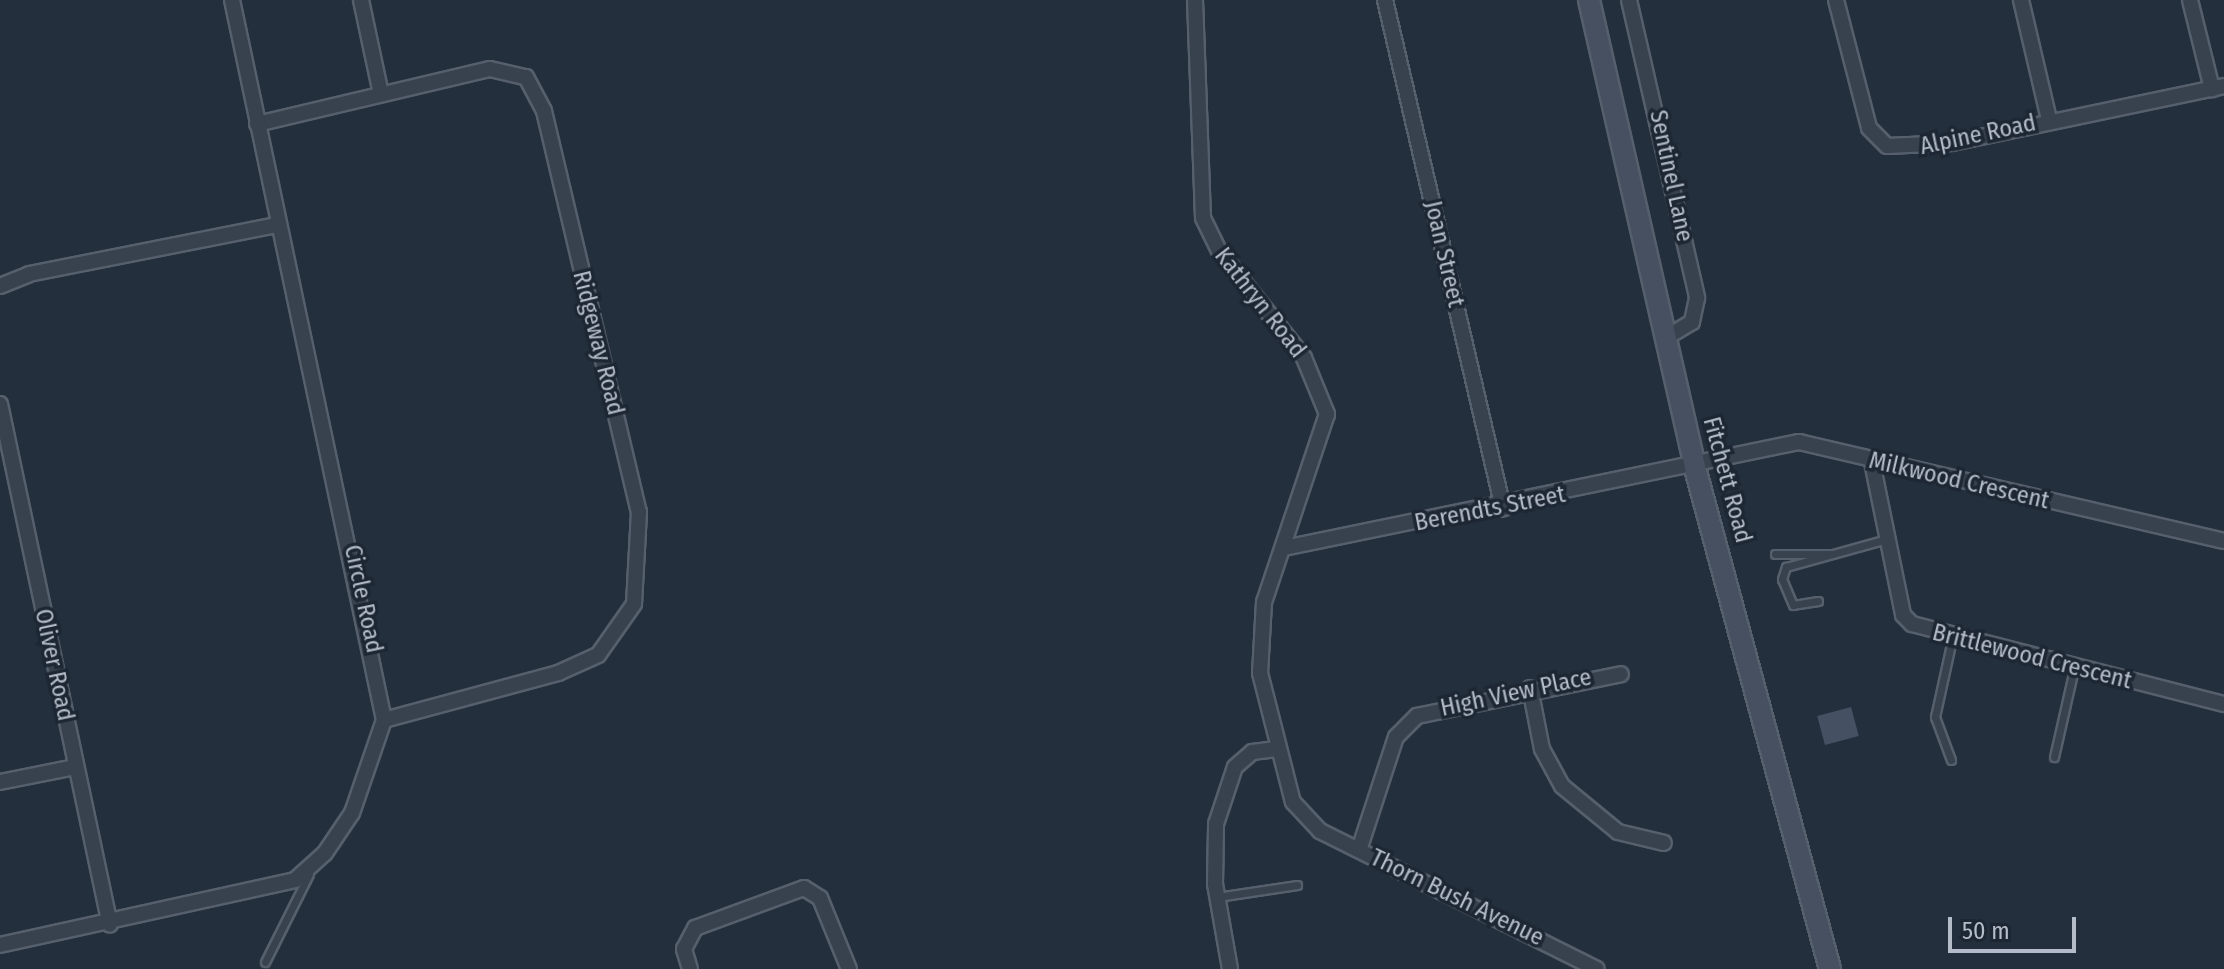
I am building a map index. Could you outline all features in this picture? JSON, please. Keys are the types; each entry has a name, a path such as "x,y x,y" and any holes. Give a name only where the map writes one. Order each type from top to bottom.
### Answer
{"street":[{"name":"Circle Road","path":"232,0 277,225 384,720"},
{"path":"361,0 381,94"},
{"name":"Kathryn Road","path":"1195,0 1205,227 1304,358 1327,414 1264,602 1260,646 1275,749"},
{"name":"Joan Street","path":"1385,0 1503,508"},
{"name":"Fitchett Road","path":"1589,0 1695,468 1830,969"},
{"name":"Sentinel Lane","path":"1629,0 1697,298 1692,322 1665,338"},
{"name":"Alpine Road","path":"1836,0 1866,120 1887,146 1909,150 2049,119 2218,87"},
{"path":"2021,0 2049,119"},
{"path":"2190,0 2218,87"},
{"name":"Ridgeway Road","path":"257,124 381,94 506,69 526,77 539,94 642,549 634,604 598,655 558,673 384,720"},
{"path":"0,286 29,274 277,225"},
{"name":"Oliver Road","path":"0,404 110,925"},
{"name":"Milkwood Crescent","path":"1695,468 1799,442 1872,462 2224,541"},
{"name":"Brittlewood Crescent","path":"1872,462 1903,615 1952,640 2224,704"},
{"name":"Berendts Street","path":"1284,548 1503,508 1695,468"},
{"name":"High View Place","path":"1359,850 1404,725 1436,709 1530,688 1621,674"},
{"path":"1530,688 1542,749 1562,786 1618,832 1664,843"},
{"path":"0,945 263,892 311,868 352,813 384,720"},
{"path":"1230,969 1213,854 1225,786 1243,758 1275,749"},
{"name":"Thorn Bush Avenue","path":"1275,749 1301,815 1359,850 1597,969"},
{"path":"0,782 75,767"},
{"path":"690,969 684,949 695,928 804,888 820,898 849,969"}],"lane":[{"path":"1818,601 1793,605 1783,571 1887,539"},
{"path":"1775,554 1832,554"},
{"path":"1951,760 1935,709 1952,640"},
{"path":"2054,757 2074,669"},
{"path":"265,962 311,868"},
{"path":"1217,897 1297,885"}],"building":[{"path":"1851,707 1859,736 1825,745 1817,716"}]}
